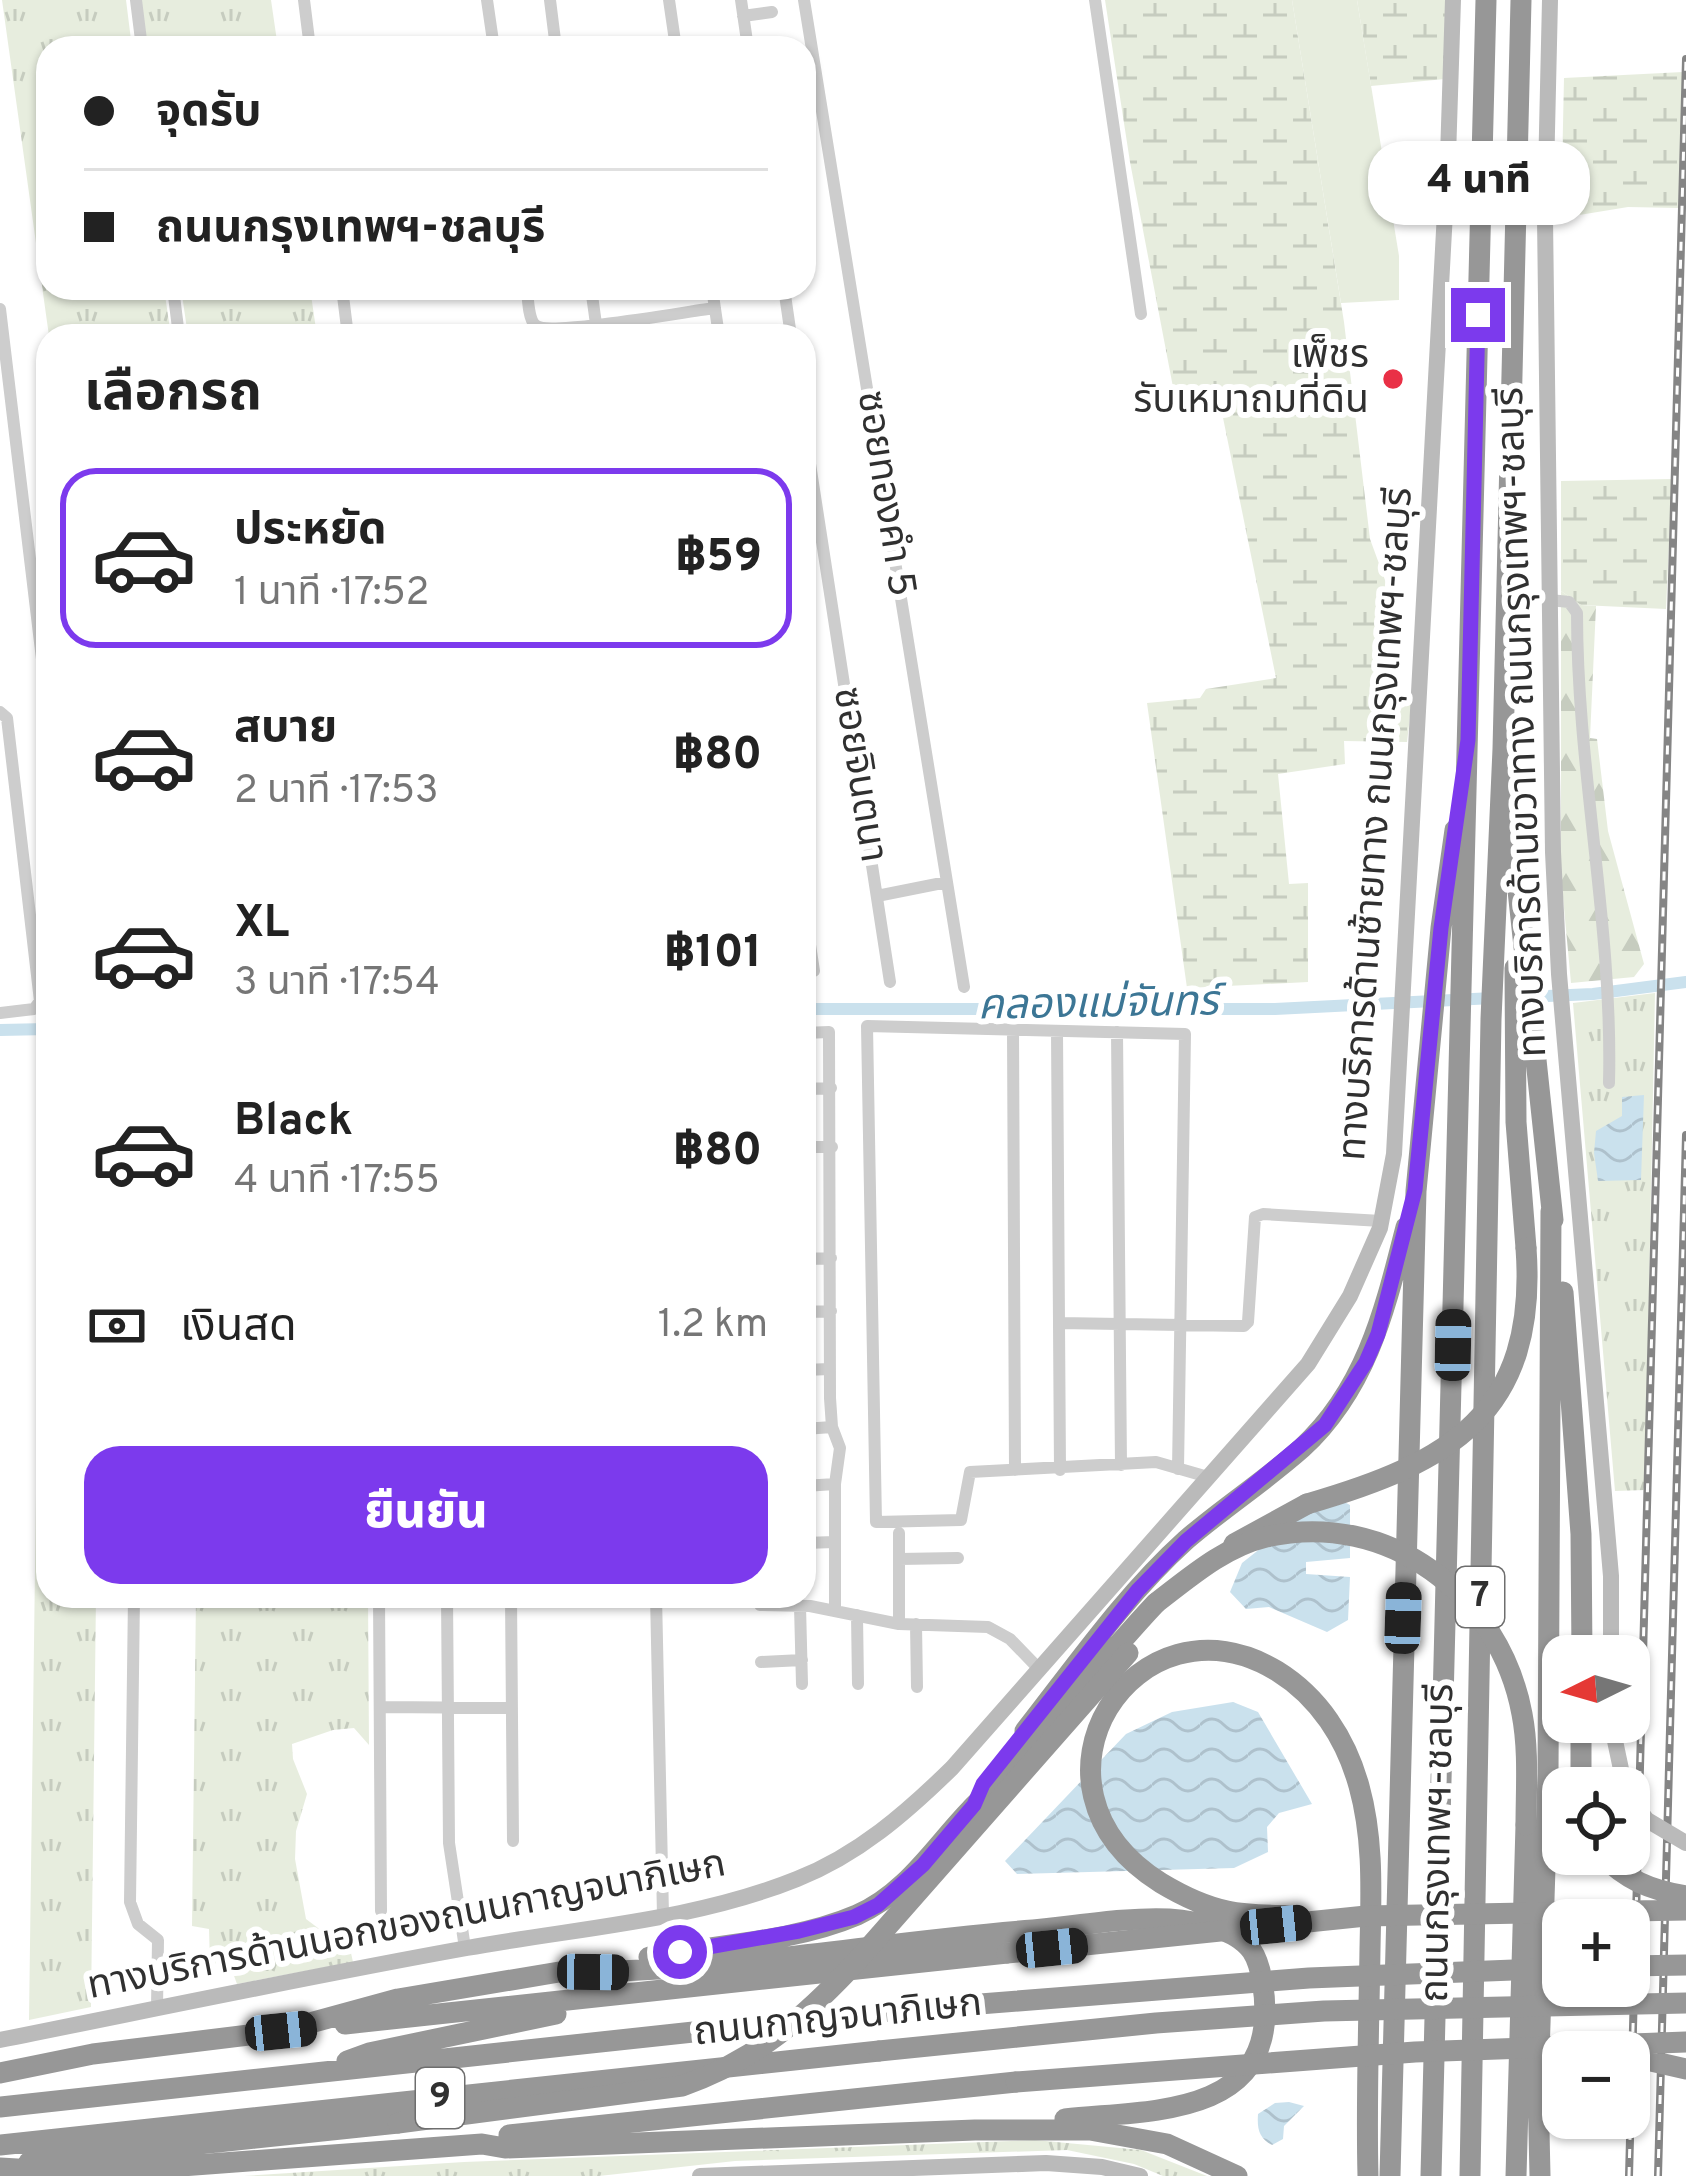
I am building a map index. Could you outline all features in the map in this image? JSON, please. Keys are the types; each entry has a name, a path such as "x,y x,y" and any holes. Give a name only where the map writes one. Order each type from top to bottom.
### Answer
{"highway":[{"name":"ถนนกรุงเทพฯ-ชลบุรี","path":"1431,2176 1486,0"},
{"name":"ถนนกรุงเทพฯ-ชลบุรี","path":"1470,2176 1491,1019 1511,976 1503,749 1520,0"},
{"path":"1390,2176 1415,1190 1436,979 1468,740"},
{"path":"1503,749 1518,890 1511,976 1523,1020 1566,1321 1581,1534 1582,1635"},
{"path":"6,2167 57,2157 398,2123 682,2086 738,2063 788,2030 857,1961 1208,1565 1287,1512 1418,1466 1441,1452 1478,1419 1505,1382 1520,1348 1528,1308 1516,1122 1523,1020"},
{"path":"974,1805 983,1784 1138,1590 1186,1541 1300,1449 1343,1401 1378,1334 1415,1190"},
{"path":"1540,2176 1538,2086 1549,1774 1551,1211"},
{"path":"281,2031 398,1999 799,1931 854,1917 878,1905 911,1876 1010,1772 1156,1603 1234,1549 1303,1532 1343,1534 1380,1542 1415,1557 1459,1590 1494,1635 1522,1715 1526,1825 1516,2176"},
{"path":"1368,2176 1372,1864 1353,1769 1322,1709 1283,1675 1241,1655 1222,1651 1179,1654 1138,1675 1103,1717 1092,1744 1090,1792 1102,1826 1133,1865 1184,1897 1228,1912 1366,1916 1686,1910"},
{"path":"1621,1875 1656,1891 1686,1896"},
{"path":"0,2073 93,2054 281,2031 1366,1916"},
{"path":"562,1972 624,1972 962,1935 1165,1919 1204,1924 1252,1951 1265,1996 1265,2035 1238,2080 1221,2092 1171,2108 975,2130"},
{"path":"1650,1965 1686,1964"},
{"name":"ถนนกาญจนาภิเษก","path":"0,2107 878,2012 1309,1978 1542,1969"},
{"path":"319,2072 369,2053 634,1993"},
{"name":"ถนนกาญจนาภิเษก","path":"0,2145 1156,2023 1324,2011 1686,2002"},
{"path":"1650,2044 1686,2042"},
{"path":"482,2144 509,2135 1016,2082 1415,2051 1542,2048"},
{"path":"1650,2060 1686,2068"},
{"path":"6,2167 86,2173 482,2144 505,2148 652,2145 975,2130 1090,2130 1168,2144 1237,2176"}],"main road":[{"name":"ทางบริการด้านซ้ายทาง ถนนกรุงเทพฯ-ชลบุรี","path":"1082,1620 1307,1364 1350,1297 1381,1221 1394,1154 1407,974 1453,0"},
{"name":"ทางบริการด้านขวาทาง ถนนกรุงเทพฯ-ชลบุรี","path":"1550,0 1545,218 1552,852 1610,1576 1611,1635"},
{"name":"ทางบริการด้านนอกของถนนกาญจนาภิเษก","path":"0,2040 465,1948 702,1909 798,1879 857,1849 907,1811 952,1768 1082,1620"},
{"path":"1650,1822 1686,1843"},
{"path":"700,2176 1102,2167 1140,2176"}],"street":[{"path":"136,0 140,36"},
{"path":"304,0 308,36"},
{"path":"488,0 492,36"},
{"path":"550,0 554,36"},
{"path":"669,0 674,36"},
{"path":"741,0 746,36"},
{"name":"ซอยทองคำ 5","path":"804,0 810,36"},
{"path":"1095,0 1141,314"},
{"path":"743,16 772,12"},
{"name":"ซอยทองคำ 5","path":"816,75 964,987"},
{"path":"593,300 596,324 715,308"},
{"path":"714,300 717,324"},
{"path":"0,309 36,609"},
{"name":"ซอยจินตนา","path":"816,515 890,982"},
{"path":"1550,600 1569,602 1577,614 1582,744 1606,971 1609,1083"},
{"path":"0,712 7,718 36,967"},
{"path":"877,896 946,882"},
{"path":"0,1013 36,1007"},
{"path":"1178,1469 1185,1034 867,1026 876,1522 962,1520 970,1472 1156,1462 1178,1469 1208,1478"},
{"path":"1012,1030 1015,1471"},
{"path":"1057,1031 1060,1470"},
{"path":"816,1033 830,1032 830,1370 832,1427 840,1448 835,1484 835,1611"},
{"path":"1117,1032 1121,1465"},
{"path":"816,1089 831,1088"},
{"path":"816,1147 832,1147"},
{"path":"1059,1323 1237,1327 1248,1322 1255,1217 1381,1221"},
{"path":"816,1259 831,1258"},
{"path":"816,1312 831,1311"},
{"path":"816,1370 830,1370"},
{"path":"816,1428 832,1427"},
{"path":"816,1485 835,1484"},
{"path":"898,1532 899,1624"},
{"path":"816,1543 835,1542"},
{"path":"899,1559 958,1558"},
{"path":"134,1608 130,1902 133,1917 158,1940 157,2008"},
{"path":"379,1608 381,1911"},
{"path":"447,1608 449,1843 465,1948"},
{"path":"511,1608 513,1841"},
{"path":"656,1608 663,1916"},
{"path":"800,1608 802,1684"},
{"path":"814,1608 899,1624 988,1627 1010,1639 1040,1669"},
{"path":"856,1616 858,1684"},
{"path":"916,1624 917,1688"},
{"path":"760,1662 802,1660"},
{"path":"380,1707 512,1708"}],"green space":[{"path":"2,0 126,0 130,36 36,36 36,243"},
{"path":"139,0 271,0 276,36 144,36"},
{"path":"1105,0 1292,0 1344,322 1370,539 1389,591 1400,695 1412,699 1407,742 1344,741 1345,764 1278,774 1289,884 1308,883 1308,982 1187,988 1147,703 1200,698 1206,689 1276,678 1220,403 1177,408"},
{"path":"1292,0 1357,0 1399,256 1399,300 1341,303"},
{"path":"1357,0 1447,0 1445,79 1371,86"},
{"path":"1683,72 1679,208 1628,207 1561,218 1564,78"},
{"path":"44,300 166,300 169,324 47,324"},
{"path":"183,300 312,300 315,324 186,324"},
{"path":"1672,479 1666,609 1581,605 1561,591 1561,481"},
{"path":"1561,591 1581,605 1596,606 1590,738 1597,739 1608,831 1644,964 1634,977 1571,983 1561,876"},
{"path":"1655,993 1645,1490 1615,1491 1573,1003"},
{"path":"36,1493 36,1608 96,1608 91,2007 29,2020"},
{"path":"196,1608 368,1608 369,1745 354,1728 292,1744 307,1794 296,1831 295,1859 306,1919 349,1944 353,1962 237,1984 229,1962 210,1964 209,1929 192,1926"},
{"path":"1035,2140 1141,2150 1207,2176 1163,2176 1134,2164 1067,2150 735,2161 599,2176 244,2176 464,2162"}],"water":[{"path":"1644,1095 1641,1180 1598,1181 1596,1131 1622,1116 1622,1097"},
{"path":"1329,1494 1350,1505 1350,1558 1306,1562 1306,1574 1350,1577 1348,1620 1327,1632 1269,1607 1246,1609 1230,1592 1242,1563"},
{"path":"1233,1702 1258,1712 1312,1804 1279,1813 1267,1827 1268,1852 1234,1868 1017,1874 1005,1861 1126,1734 1172,1712"},
{"path":"1275,2103 1304,2106 1284,2126 1283,2139 1272,2145 1260,2132 1258,2114"}],"waterway":[{"path":"1525,997 1686,982"},
{"name":"คลองแม่จันทร์","path":"816,1009 1275,1009 1493,998"},
{"name":"คลองแม่จันทร์","path":"0,1030 36,1029"}],"railway":[{"path":"1629,2176 1686,59"},
{"path":"1658,2176 1686,1135"}],"place":[{"name":"เพ็ชร รับเหมาถมที่ดิน","path":"1393,379"}],"route":[{"path":"680,1952 854,1917 900,1887 974,1805 983,1784 1138,1590 1186,1541 1325,1425 1366,1362 1378,1334 1415,1190 1441,928 1468,740 1478,315"}]}
